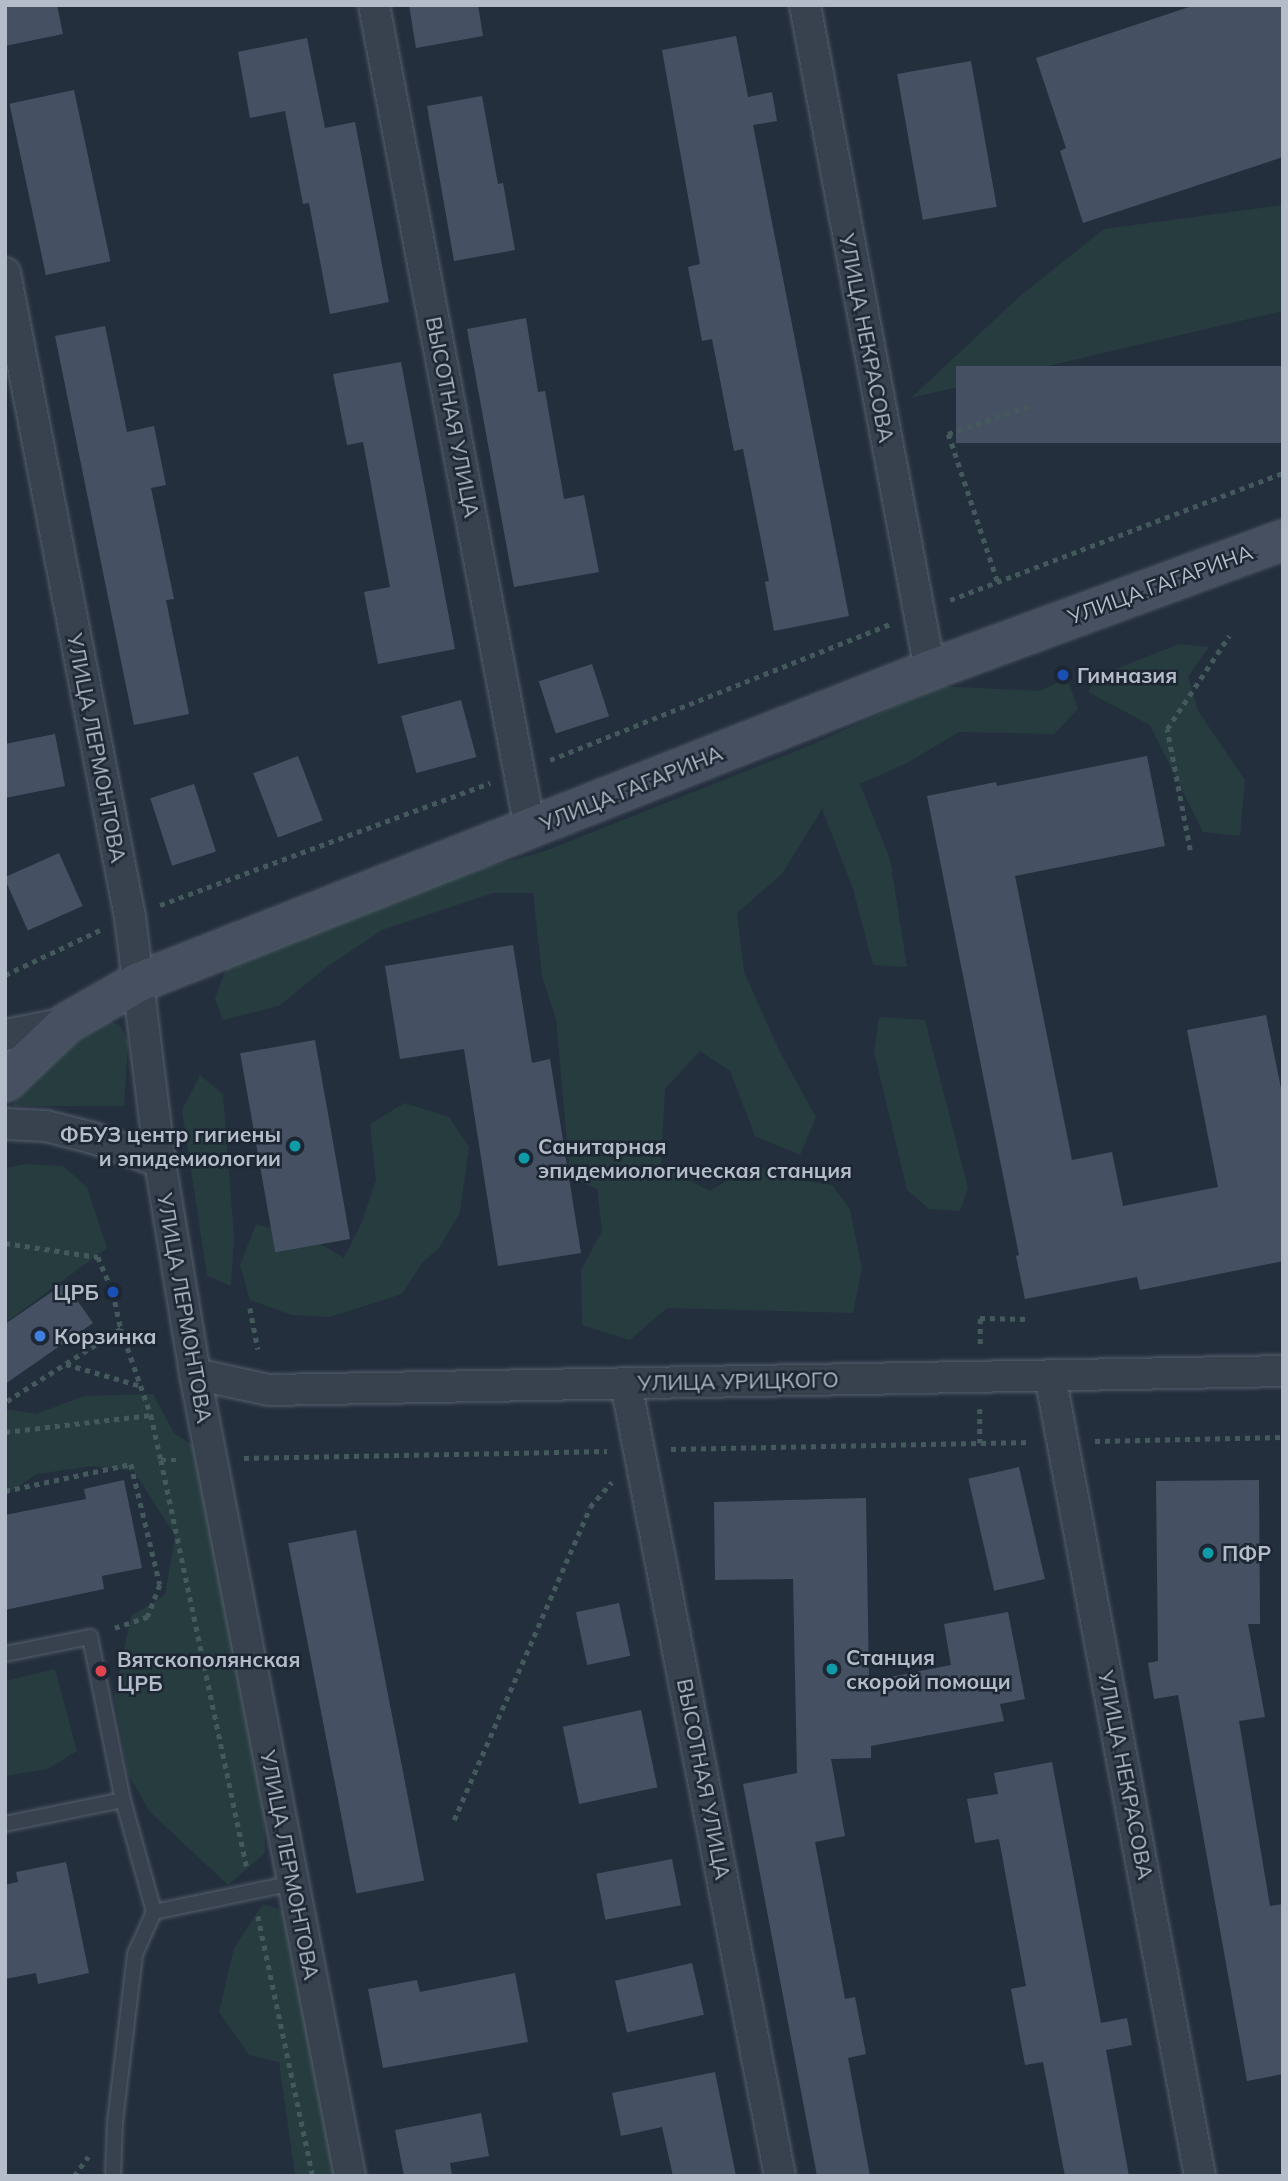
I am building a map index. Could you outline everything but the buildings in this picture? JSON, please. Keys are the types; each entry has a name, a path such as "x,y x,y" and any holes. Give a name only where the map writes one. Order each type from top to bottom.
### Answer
{"street":[{"name":"ВЫСОТНАЯ УЛИЦА","path":"374,5 530,828"},
{"name":"УЛИЦА НЕКРАСОВА","path":"805,5 930,670"},
{"name":"УЛИЦА ЛЕРМОНТОВА","path":"5,273 130,917 160,1162 195,1374 350,2176"},
{"name":"УЛИЦА ГАГАРИНА","path":"5,1082 67,1023 139,982 930,670 1283,540"},
{"path":"5,1035 67,1023"},
{"path":"5,1124 46,1126 93,1138 160,1162"},
{"name":"УЛИЦА УРИЦКОГО","path":"195,1374 269,1390 1283,1371"},
{"name":"УЛИЦА НЕКРАСОВА","path":"1050,1375 1200,2176"},
{"name":"ВЫСОТНАЯ УЛИЦА","path":"626,1383 780,2176"}],"lane":[{"path":"5,1654 90,1637 123,1800 154,1912 135,1954 115,2122 113,2176"},
{"path":"5,1824 123,1800"},
{"path":"154,1912 293,1883"}],"path":[{"path":"997,580 947,434 1033,405"},
{"path":"5,975 130,917 520,772 997,580 1283,473"},
{"path":"1190,850 1167,729 1229,636"},
{"path":"5,1243 98,1257 113,1292 121,1329 151,1415 313,2176"},
{"path":"250,1308 258,1349"},
{"path":"980,1318 1026,1319"},
{"path":"5,1403 121,1329"},
{"path":"66,1364 141,1387"},
{"path":"5,1432 151,1415"},
{"path":"161,1460 1283,1437"},
{"path":"454,1820 590,1507 640,1450"},
{"path":"5,1491 131,1464 160,1585 148,1616 90,1637"}],"green space":[{"path":"1283,205 1283,311 911,398 1020,296 1104,229"},
{"path":"1179,644 1209,647 1188,676 1198,711 1245,780 1240,836 1203,832 1150,725 1088,692 1098,676"},
{"path":"1067,678 1078,709 1054,734 959,732 907,763 860,784 890,859 907,967 873,965 853,889 822,809 782,874 737,913 744,972 780,1052 816,1117 800,1155 755,1136 730,1071 700,1051 665,1089 661,1165 710,1191 754,1164 788,1178 832,1185 850,1209 862,1269 853,1313 667,1308 630,1340 582,1325 581,1270 602,1231 597,1189 570,1177 556,1019 542,976 533,893 493,893 382,930 328,966 279,1006 223,1020 215,998 229,961 451,876 542,852 811,745 940,686 1039,691"},
{"path":"97,1017 120,1025 128,1041 124,1106 12,1106 62,1037"},
{"path":"879,1017 925,1020 968,1188 960,1211 929,1209 907,1190 874,1052"},
{"path":"200,1075 223,1094 234,1237 231,1286 207,1276 182,1110"},
{"path":"405,1103 449,1117 469,1147 460,1212 439,1248 422,1263 402,1294 330,1317 292,1315 250,1300 240,1265 256,1224 317,1242 344,1258 362,1222 376,1180 370,1124"},
{"path":"26,1164 63,1166 87,1187 107,1248 5,1323 5,1168"},
{"path":"153,1394 174,1433 201,1450 264,1788 265,1853 228,1885 150,1812 128,1774 114,1697 131,1616 165,1595 175,1536 134,1471 93,1466 37,1474 5,1495 5,1409 36,1414 84,1396"},
{"path":"55,1669 77,1751 48,1769 5,1776 5,1681"},
{"path":"263,1904 288,1912 345,2176 295,2176 279,2062 249,2055 219,2012 234,1948"}],"place":[{"name":"Гимназия","path":"1063,675"},
{"name":"ФБУЗ центр гигиены и эпидемиологии","path":"295,1146"},
{"name":"Санитарная эпидемиологическая станция","path":"524,1158"},
{"name":"ЦРБ","path":"113,1292"},
{"name":"Корзинка","path":"40,1336"},
{"name":"ПФР","path":"1208,1553"},
{"name":"Станция скорой помощи","path":"832,1669"},
{"name":"Вятскополянская ЦРБ","path":"101,1671"}]}
